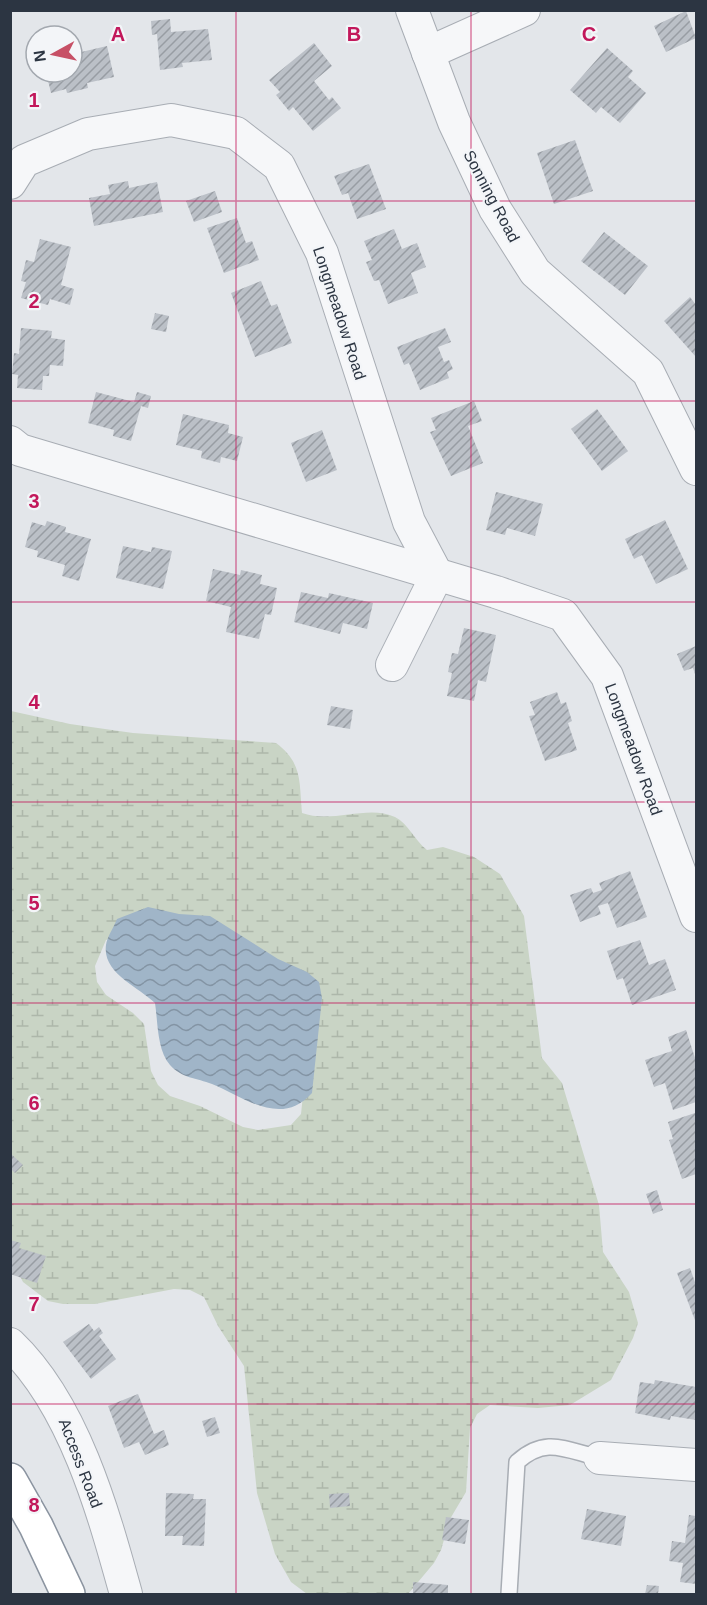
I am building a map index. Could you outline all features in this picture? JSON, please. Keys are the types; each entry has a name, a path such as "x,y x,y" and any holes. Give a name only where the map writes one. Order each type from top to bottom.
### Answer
{"highway":[{"path":"10,1480 40,1534 68,1594"}],"street":[{"name":"Sonning Road","path":"412,10 454,122 495,209 535,272 648,372 696,469"},
{"path":"428,53 524,10"},
{"name":"Longmeadow Road","path":"10,183 24,161 88,134 171,120 236,133 279,166 322,253 409,522 437,575"},
{"name":"Longmeadow Road","path":"10,442 20,450 563,615 607,676 696,916"},
{"path":"392,665 437,575"},
{"name":"Access Road","path":"10,1344 30,1365 61,1412 80,1454 126,1594"},
{"path":"600,1458 696,1466"}],"lane":[{"path":"509,1594 517,1462 529,1451 546,1445 600,1458"}],"green space":[{"path":"11,711 70,724 133,733 276,743 291,758 298,774 302,813 325,816 373,812 395,817 427,850 443,847 474,857 500,874 524,916 542,1058 562,1083 599,1205 603,1252 629,1292 638,1323 633,1338 611,1380 570,1405 538,1408 490,1405 477,1414 470,1428 466,1492 450,1519 441,1550 434,1563 408,1594 307,1594 291,1582 275,1554 257,1493 244,1366 218,1326 204,1297 190,1290 174,1289 95,1304 63,1304 48,1301 23,1282 11,1258","holes":["137,928 311,1019 301,1114 291,1125 258,1130 243,1127 200,1106 170,1096 158,1085 151,1071 144,1024 133,1013 106,995 97,982 95,966 106,940"]}],"water":[{"path":"148,907 179,914 210,916 278,959 307,972 319,982 322,998 312,1093 300,1103 288,1108 275,1109 262,1106 212,1084 184,1075 170,1065 160,1044 155,1003 123,978 110,964 106,955 106,945 117,919"}],"building":[{"path":"686,11 696,38 666,52 654,26"},
{"path":"170,19 171,32 208,29 212,60 182,63 183,67 160,70 157,34 152,35 151,21"},
{"path":"314,43 332,66 314,81 329,100 332,97 341,108 313,131 293,107 289,111 276,95 280,92 269,80"},
{"path":"107,46 114,77 87,83 88,88 67,93 66,89 51,93 49,84 84,84 84,51"},
{"path":"607,48 633,71 628,77 646,93 620,123 601,107 596,113 570,90"},
{"path":"575,140 593,191 554,204 537,153"},
{"path":"369,164 386,209 357,219 348,193 342,195 334,176"},
{"path":"128,181 129,188 157,182 163,212 94,226 89,198 110,194 108,185"},
{"path":"215,191 222,212 194,222 186,201"},
{"path":"237,218 246,243 252,241 259,260 224,273 207,228"},
{"path":"394,229 402,249 417,243 426,267 411,273 418,293 388,304 379,280 374,281 366,262 372,260 364,241"},
{"path":"604,232 648,266 625,295 581,261"},
{"path":"40,239 71,247 61,285 74,289 70,305 50,299 48,305 21,298 26,282 21,281 26,260 34,262"},
{"path":"261,281 271,306 277,304 292,343 255,357 231,293"},
{"path":"690,297 696,305 696,357 664,321"},
{"path":"155,313 169,316 166,332 151,329"},
{"path":"21,328 52,331 51,338 65,340 63,366 50,365 49,376 43,376 42,390 17,388 18,375 12,374 14,353 19,354"},
{"path":"445,328 451,342 438,347 444,362 449,360 453,369 447,372 449,378 420,390 409,363 404,365 397,347"},
{"path":"96,392 134,402 137,392 151,396 148,408 141,406 131,441 113,436 114,430 88,423"},
{"path":"474,401 482,421 468,426 483,463 451,476 430,432 436,430 431,418"},
{"path":"597,409 628,451 602,471 571,429"},
{"path":"183,414 229,425 228,433 243,437 237,461 221,457 220,463 201,458 202,451 176,445"},
{"path":"322,430 337,470 306,482 291,443"},
{"path":"496,492 543,504 535,536 507,528 505,535 486,530"},
{"path":"665,520 688,569 656,584 642,555 634,559 625,539"},
{"path":"47,521 66,527 65,532 91,539 79,581 62,576 65,565 37,557 38,551 25,547 32,522 45,526"},
{"path":"123,546 151,552 152,547 172,551 163,589 116,578"},
{"path":"213,569 240,575 241,570 262,575 260,584 277,588 271,615 265,614 259,639 226,632 231,607 206,601"},
{"path":"301,592 328,598 329,593 373,603 367,629 343,623 340,634 294,622"},
{"path":"464,628 496,635 486,682 478,680 474,701 447,696 452,673 448,672 452,653 458,654"},
{"path":"696,646 696,677 693,668 684,671 677,654"},
{"path":"557,692 561,704 566,702 572,721 568,723 577,750 545,761 529,716 535,715 530,702"},
{"path":"331,706 353,710 350,729 327,725"},
{"path":"630,871 647,917 617,928 608,903 598,906 601,914 580,922 570,895 591,888 593,893 602,890 599,883"},
{"path":"640,940 649,965 665,959 676,990 632,1005 623,978 617,980 607,951"},
{"path":"686,1030 696,1061 696,1102 673,1110 665,1083 654,1087 645,1060 672,1051 668,1037"},
{"path":"695,1113 696,1174 682,1179 669,1140 673,1139 668,1122"},
{"path":"10,1153 23,1165 15,1173 10,1168"},
{"path":"657,1190 663,1210 653,1214 646,1194"},
{"path":"10,1240 21,1243 19,1248 46,1256 37,1283 10,1274"},
{"path":"690,1268 696,1285 696,1323 677,1273"},
{"path":"89,1324 94,1331 99,1327 103,1333 99,1336 116,1359 91,1379 63,1342"},
{"path":"655,1380 696,1387 696,1420 671,1416 670,1420 635,1413 640,1382 654,1384"},
{"path":"138,1394 154,1434 164,1430 169,1445 145,1455 139,1442 124,1448 108,1406"},
{"path":"215,1417 220,1433 207,1437 202,1421"},
{"path":"166,1493 194,1494 193,1499 206,1499 204,1546 182,1545 183,1536 165,1536"},
{"path":"349,1493 350,1506 330,1508 329,1494"},
{"path":"587,1509 626,1516 621,1546 581,1539"},
{"path":"689,1515 696,1516 696,1584 680,1582 683,1563 669,1561 672,1541 685,1543"},
{"path":"446,1517 469,1520 465,1544 442,1540"},
{"path":"413,1582 448,1585 448,1594 413,1594"},
{"path":"647,1585 659,1586 658,1594 645,1594"}]}
